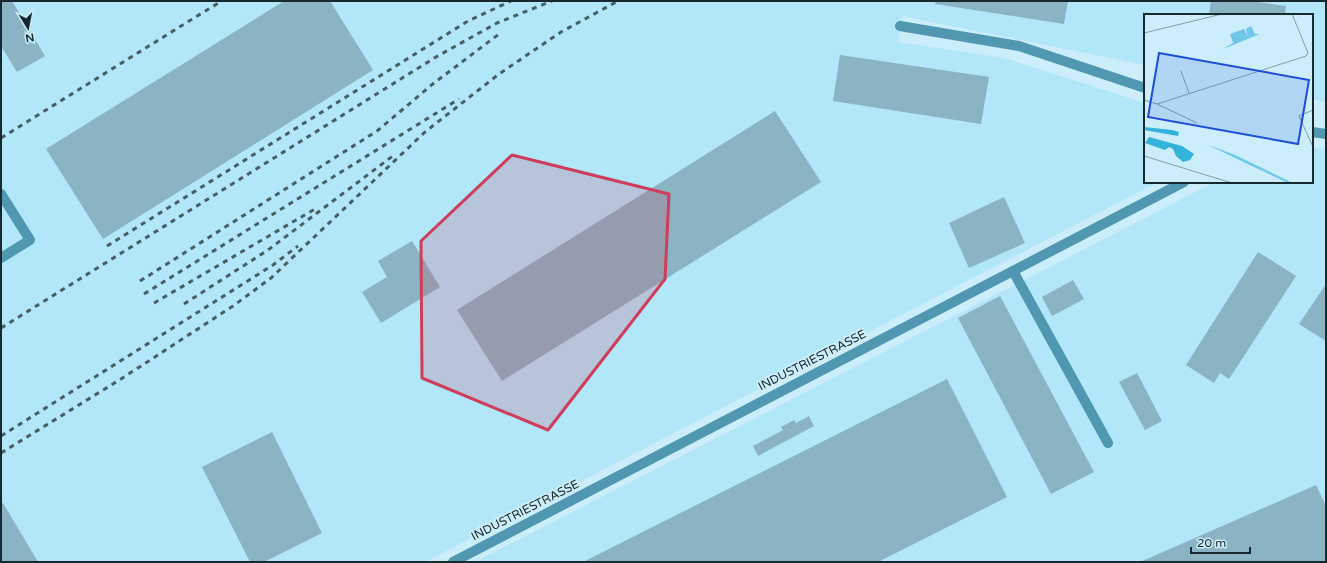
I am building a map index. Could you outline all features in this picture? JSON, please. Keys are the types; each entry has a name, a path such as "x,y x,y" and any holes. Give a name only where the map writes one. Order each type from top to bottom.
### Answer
{"street":[{"path":"900,26 1019,46 1144,88"},
{"path":"1313,132 1326,134"},
{"name":"INDUSTRIESTRASSE","path":"452,562 1182,183"},
{"path":"1,194 30,240 1,258"},
{"path":"1013,271 1108,443"}],"highlighted area":[{"path":"512,155 669,194 665,279 548,430 422,378 421,241"}],"shaded area":[{"path":"1,1 1326,1 1326,102 1313,99 1313,14 1144,14 1144,65 902,16 898,42 1004,58 1144,103 1144,183 1156,183 425,562 1,562"},
{"path":"1313,147 1326,149 1326,562 475,562 1213,183 1313,183"}],"building":[{"path":"1,1 12,1 45,56 17,72 1,46"},
{"path":"284,1 330,1 373,70 103,239 46,149"},
{"path":"936,1 1068,1 1064,24 935,4"},
{"path":"1211,1 1251,1 1286,6 1285,14 1209,14"},
{"path":"840,55 989,77 981,124 833,101"},
{"path":"775,111 821,182 502,381 457,310"},
{"path":"1004,197 1025,243 969,268 949,223"},
{"path":"412,241 440,287 381,323 362,292 387,277 378,261"},
{"path":"1258,252 1296,276 1229,379 1220,373 1214,383 1186,365"},
{"path":"1073,280 1084,299 1052,316 1042,297"},
{"path":"1326,284 1326,341 1299,324"},
{"path":"1000,296 1094,472 1051,494 958,318"},
{"path":"1137,373 1162,421 1145,430 1119,382"},
{"path":"947,379 1007,497 878,562 583,562"},
{"path":"809,416 814,426 758,456 753,446 783,430 781,427 794,420 796,423"},
{"path":"272,432 322,533 264,562 250,562 202,467"},
{"path":"1316,485 1326,506 1326,562 1140,562"},
{"path":"3,503 38,562 1,562 1,504"}],"railway":[{"path":"1,138 222,1"},
{"path":"107,246 468,21 511,1"},
{"path":"1,328 436,57 497,23 552,1"},
{"path":"1,453 121,379 233,306 271,278 425,132 499,74 561,32 618,1"},
{"path":"140,281 377,131 434,83 499,34"},
{"path":"144,294 459,99"},
{"path":"184,304 268,250 394,155"},
{"path":"154,303 315,209"},
{"path":"1,436 273,265 298,246"}]}
